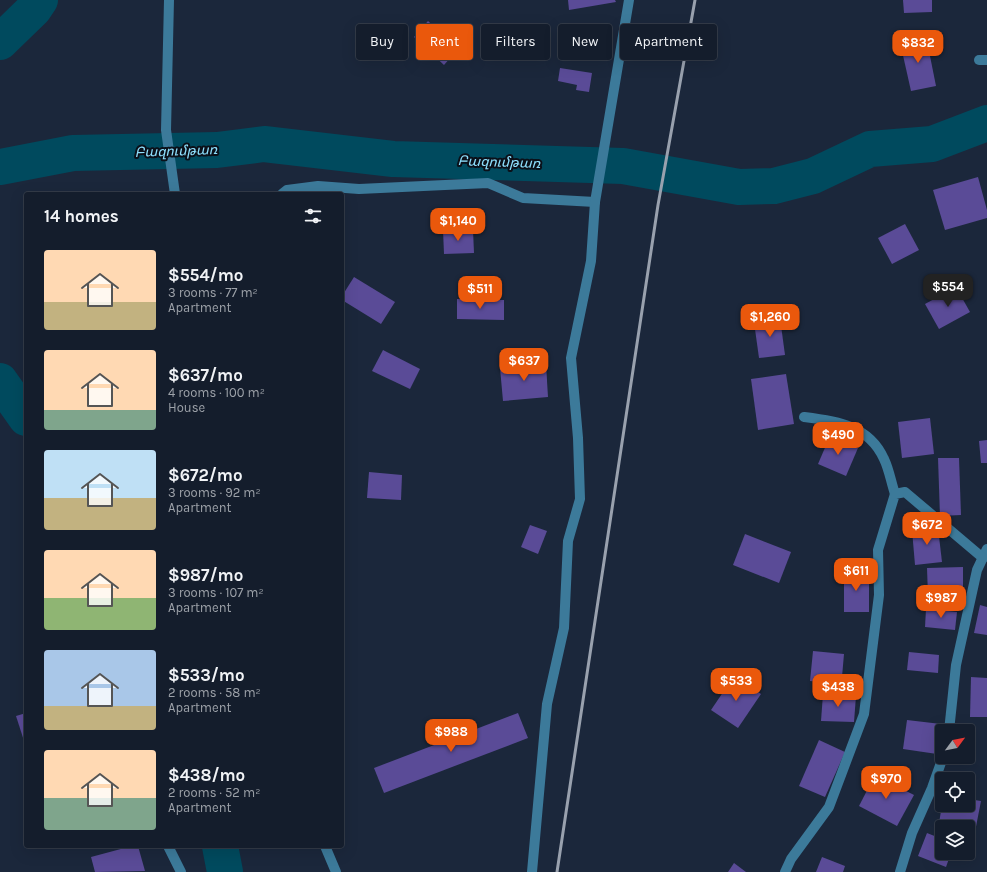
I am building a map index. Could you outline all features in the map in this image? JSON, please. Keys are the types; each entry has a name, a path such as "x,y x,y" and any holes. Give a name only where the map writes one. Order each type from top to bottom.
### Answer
{"street":[{"path":"169,0 166,130 175,192"},
{"path":"532,872 547,704 564,628 568,541 580,499 578,438 571,358 591,261 595,202 629,0"},
{"path":"284,192 287,190 318,186 359,189 488,183 523,198 595,202"},
{"path":"785,872 791,859 829,807 864,714 879,595 878,550 895,494 884,459 876,446 863,433 842,422 804,417"},
{"path":"895,494 905,492 985,554 977,570 956,665 950,724"},
{"path":"900,872 912,833 932,788 941,764"},
{"path":"169,848 181,872"},
{"path":"326,848 336,872"}],"building":[{"path":"568,0 615,0 616,2 569,10"},
{"path":"903,0 932,0 932,12 904,13"},
{"path":"926,36 936,86 911,91 900,42"},
{"path":"439,60 448,60 444,65"},
{"path":"560,68 592,73 589,92 576,90 577,85 558,81"},
{"path":"978,177 987,210 987,218 945,230 933,190"},
{"path":"905,224 919,250 892,264 878,238"},
{"path":"443,230 473,230 474,253 444,254"},
{"path":"354,277 395,302 381,324 344,301 344,293"},
{"path":"956,287 970,312 939,329 925,304"},
{"path":"457,299 504,300 504,320 457,319"},
{"path":"780,318 785,355 759,358 754,322"},
{"path":"383,350 420,369 410,389 372,371"},
{"path":"546,364 548,397 503,401 500,368"},
{"path":"786,374 794,424 758,430 751,379"},
{"path":"930,418 934,454 902,458 898,422"},
{"path":"830,436 858,448 846,476 818,464"},
{"path":"987,440 987,463 981,463 979,441"},
{"path":"938,458 959,458 961,515 940,516"},
{"path":"369,472 402,475 401,500 367,498"},
{"path":"530,525 547,531 538,554 521,547"},
{"path":"938,528 942,562 915,565 912,530"},
{"path":"745,534 791,552 779,583 733,565"},
{"path":"963,567 963,596 928,596 927,568"},
{"path":"844,571 869,571 869,612 844,612"},
{"path":"980,605 987,607 987,635 974,633"},
{"path":"926,609 957,612 955,630 925,627"},
{"path":"813,651 844,654 842,677 829,676 828,683 810,681"},
{"path":"909,652 939,655 938,673 907,670"},
{"path":"734,676 761,694 738,728 711,710"},
{"path":"971,677 987,678 987,717 970,717"},
{"path":"823,694 856,696 854,722 821,721"},
{"path":"518,713 528,738 384,793 374,768"},
{"path":"24,714 24,741 16,716"},
{"path":"907,720 941,724 935,724 935,754 903,749"},
{"path":"819,740 845,752 825,797 799,786"},
{"path":"875,775 914,795 897,826 859,806"},
{"path":"975,800 981,801 975,832 975,820 940,820 941,812 975,812"},
{"path":"927,833 935,836 935,860 948,860 946,867 918,856"},
{"path":"125,848 139,848 145,871 95,872 91,857"},
{"path":"822,857 845,866 843,872 816,872"},
{"path":"734,863 746,872 728,872"}],"waterway":[{"path":"0,42 34,9 40,0"},
{"name":"Բազումթառ","path":"0,167 73,153 217,150 264,144 393,159 623,166 739,187 774,186 813,176 870,149 932,144 987,123"},
{"path":"0,381 24,415"},
{"path":"220,848 225,872"}],"railway":[{"path":"557,872 658,205 695,0"}]}
